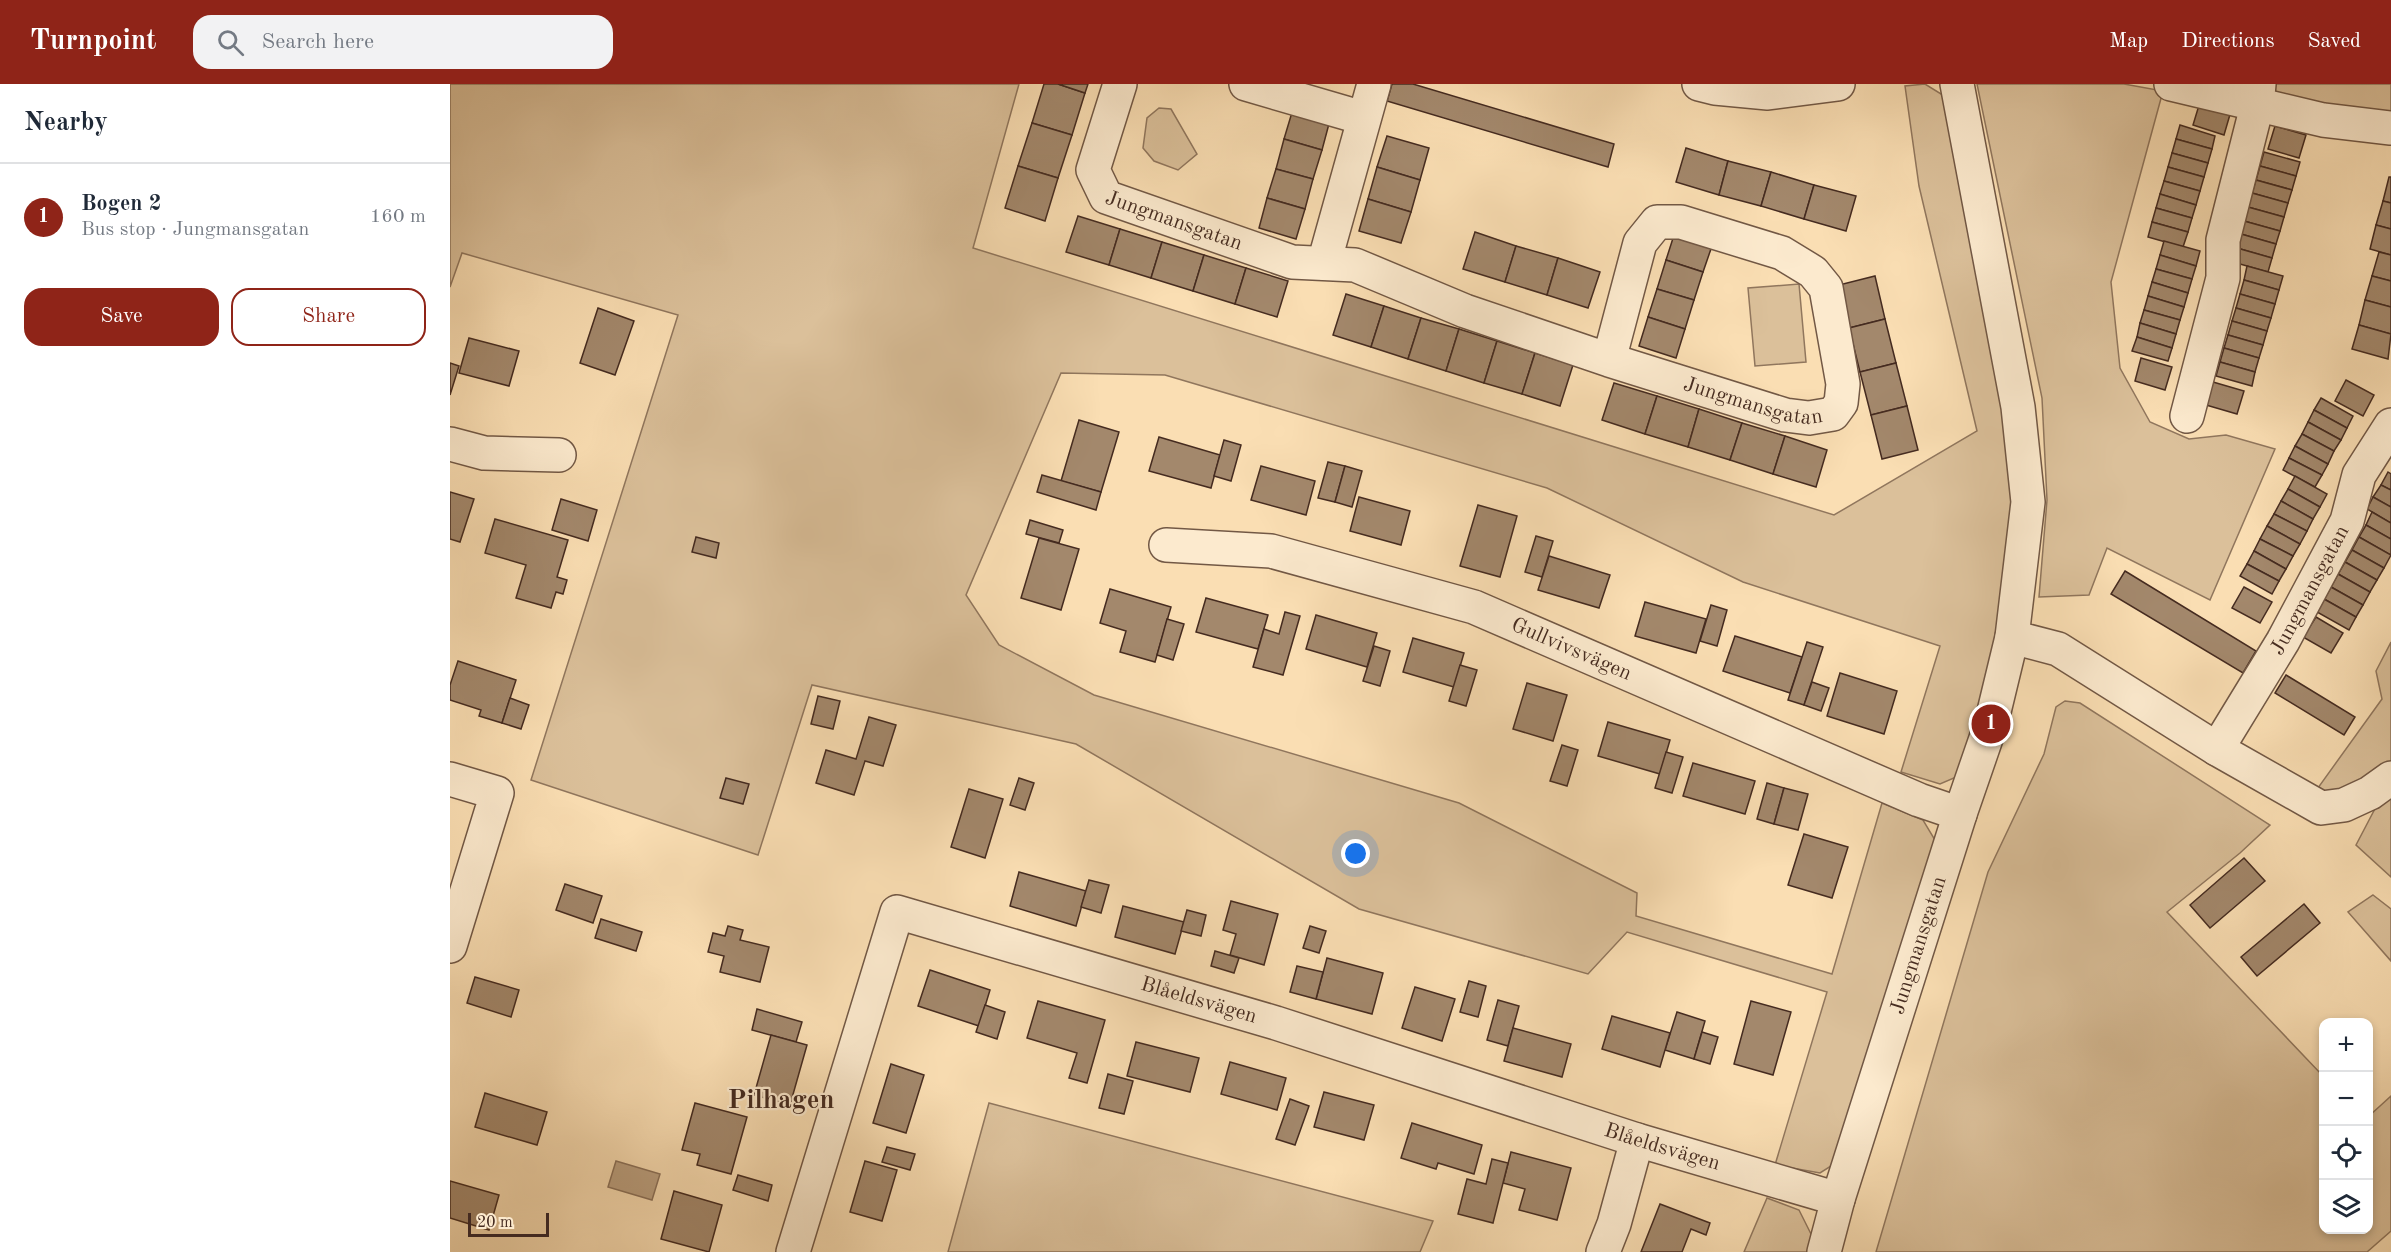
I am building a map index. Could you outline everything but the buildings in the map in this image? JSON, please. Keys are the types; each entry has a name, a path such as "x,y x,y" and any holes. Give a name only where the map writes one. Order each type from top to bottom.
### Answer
{"street":[{"name":"Jungmansgatan","path":"1120,84 1093,170 1106,197 1292,262 1355,265 1465,311 1609,360 1785,415 1809,418 1833,414 1842,403 1843,384 1826,288 1813,273 1782,253 1681,222 1657,222 1640,243 1609,360"},
{"path":"1246,84 1363,118"},
{"path":"1324,263 1374,84"},
{"path":"1699,84 1715,88 1768,93 1838,84"},
{"name":"Jungmansgatan","path":"1824,1252 1838,1199 1960,814 1991,724 2012,638 2028,502 2018,407 1957,84"},
{"path":"2171,84 2258,95 2323,120 2391,128"},
{"path":"2187,416 2223,278 2223,240 2258,95"},
{"name":"Jungmansgatan","path":"2217,748 2283,641 2347,520 2359,475 2391,425"},
{"path":"450,444 484,453 559,455"},
{"name":"Gullvivsvägen","path":"1166,545 1271,550 1474,608 1919,800 1960,814"},
{"path":"2012,638 2058,649 2217,748 2321,808 2344,805 2370,793 2391,778"},
{"path":"450,779 497,793 450,946"},
{"name":"Blåeldsvägen","path":"793,1252 897,912 1276,1023 1637,1140 1838,1199"},
{"path":"1603,1252 1614,1224 1637,1140"}],"shaded area":[{"path":"450,84 1019,84 973,248 1834,515 1977,431 1919,186 1905,86 1925,84 1946,97 2004,383 2017,507 2001,617 1961,775 1940,784 1901,772 1940,646 1743,582 1547,488 1165,375 1061,373 966,595 999,645 1094,695 1459,803 1637,893 1636,916 1832,974 1882,803 1923,820 1938,845 1839,1161 1820,1173 1775,1165 1827,992 1627,932 1588,974 1359,909 1076,744 812,685 758,855 531,780 678,315 462,253 450,287"},
{"path":"1977,84 2124,84 2163,91 2111,282 2120,368 2150,422 2189,439 2226,435 2275,449 2210,600 2107,548 2089,595 2039,597 2047,500 2042,398"},
{"path":"2264,84 2391,84 2391,122 2262,102"},
{"path":"1159,108 1171,109 1197,154 1178,170 1154,161 1143,148 1147,118"},
{"path":"1799,284 1806,362 1755,366 1748,288"},
{"path":"2391,642 2391,766 2342,794 2315,792 2382,699 2376,671"},
{"path":"2065,701 2080,703 2270,825 2240,853 2167,912 2319,1072 2319,1234 2373,1234 2373,1112 2391,1096 2391,1231 2367,1252 1876,1252 1988,872 2044,754 2056,707"},
{"path":"2391,794 2391,877 2356,845 2378,803"},
{"path":"2373,895 2391,909 2391,961 2348,912"},
{"path":"989,1103 1433,1221 1420,1252 948,1252"},
{"path":"616,1161 660,1174 652,1200 608,1187"},
{"path":"1767,1198 1799,1210 1812,1236 1807,1252 1744,1252"}],"place":[{"name":"Bogen 2","path":"1991,724"}],"district":[{"name":"Pilhagen","path":"781,1100"}]}
